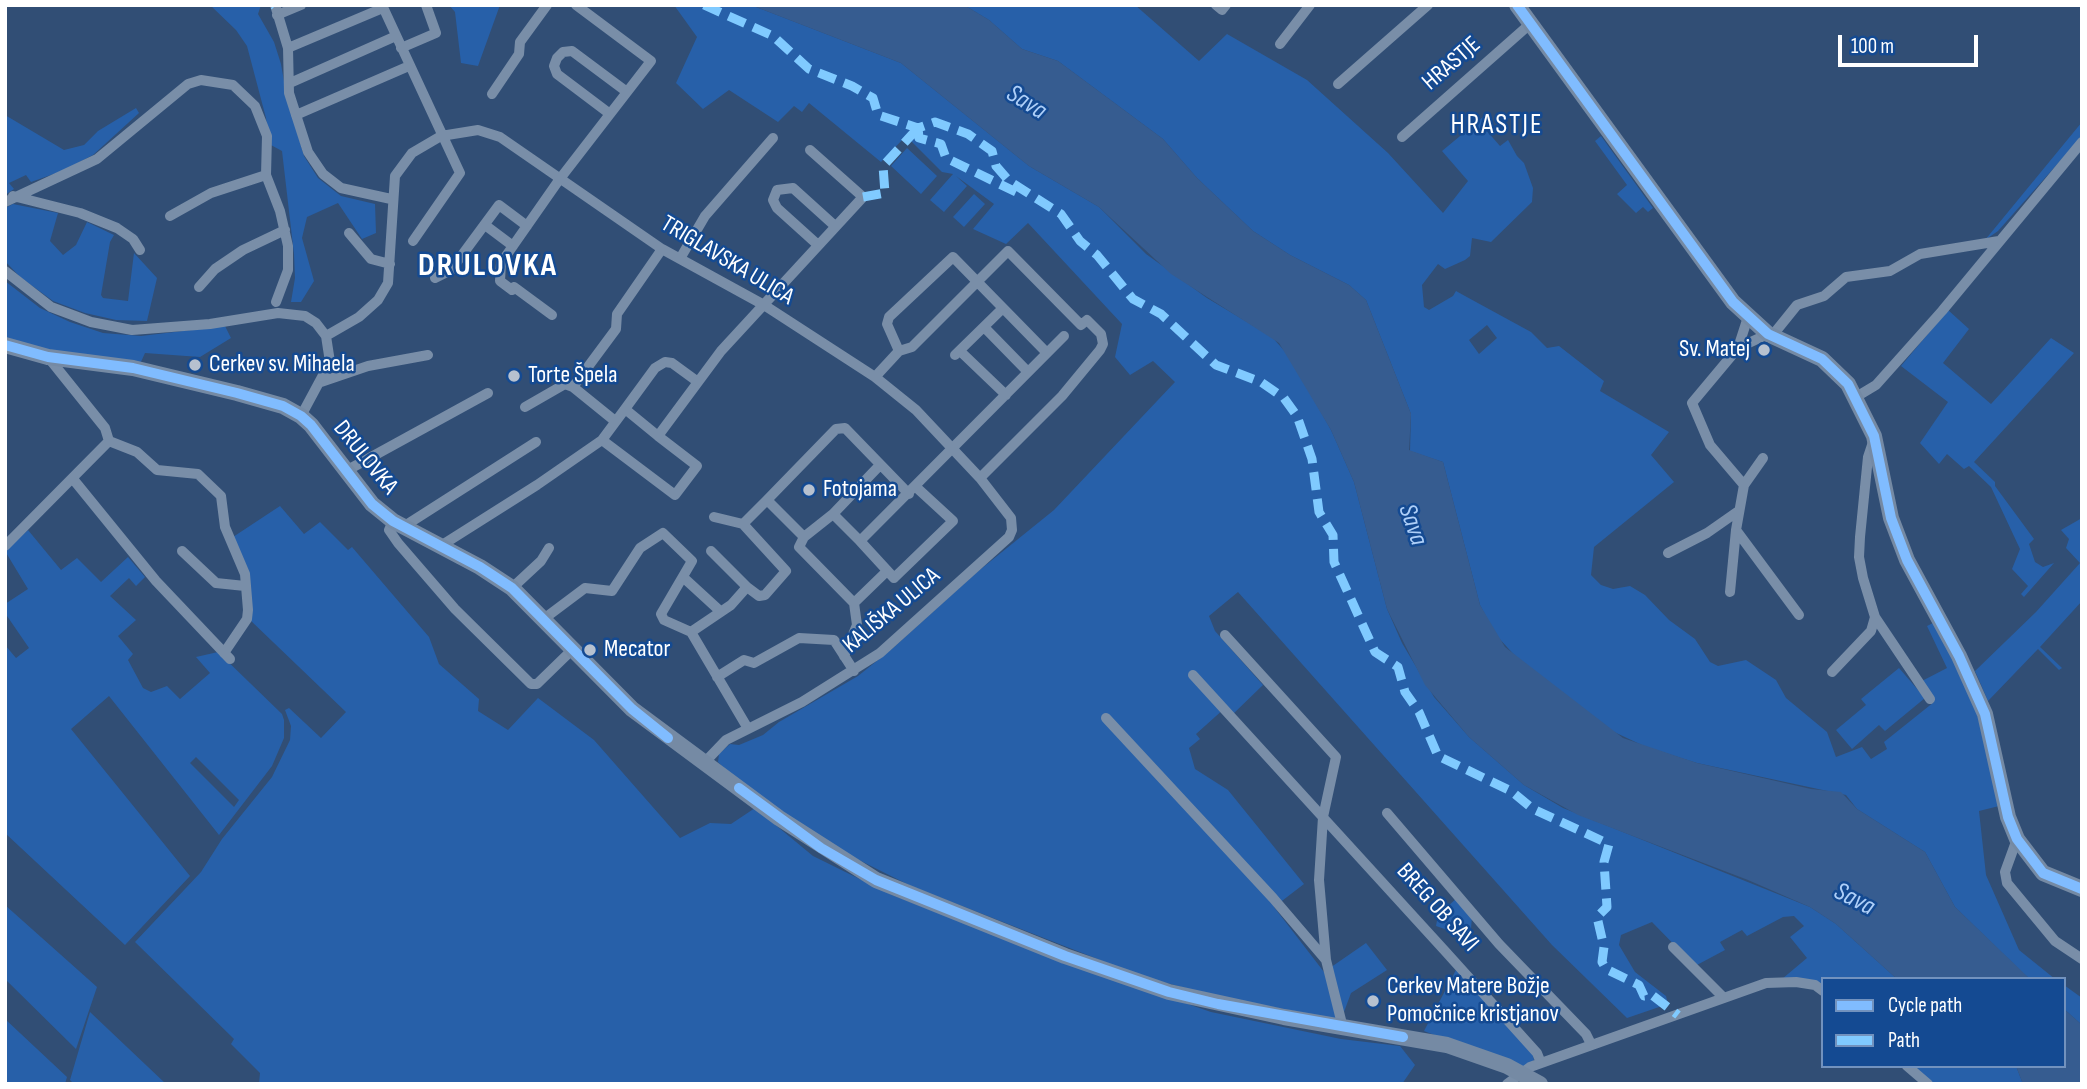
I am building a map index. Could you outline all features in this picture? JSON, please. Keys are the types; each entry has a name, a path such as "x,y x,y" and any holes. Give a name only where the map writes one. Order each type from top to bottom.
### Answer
{"street":[{"path":"5,271 51,307 91,321 132,330 169,329 293,313 316,323 326,336 359,317 378,300 388,283 391,198 341,188 323,174 308,152 296,115 290,83 288,48 276,10 301,5"},
{"path":"401,48 436,33 426,5"},
{"path":"492,94 519,54 520,42 547,5"},
{"path":"552,315 514,287 512,290 500,281 501,263 559,180 651,61 576,5"},
{"path":"1216,5 1222,10 1226,5"},
{"path":"1280,44 1310,5"},
{"path":"1338,84 1428,5"},
{"path":"288,48 383,7 460,173 413,241"},
{"path":"1523,12 1667,215 1748,317 1770,335 1822,359 1840,374 1856,397 1874,436 1891,518 1907,560 1964,667 1985,714 2008,817 2017,839 2043,873 2082,890"},
{"name":"HRASTJE","path":"1402,137 1523,12"},
{"path":"290,83 396,36"},
{"path":"610,114 557,74 554,66 557,58 563,52 572,51 627,92"},
{"path":"296,115 409,66"},
{"path":"9,199 97,159 188,84 201,80 233,85 255,106 267,136 266,174 285,230 288,270 276,302"},
{"name":"TRIGLAVSKA ULICA","path":"391,198 395,176 412,153 441,136 478,130 500,137 559,180 662,248 764,305 875,377"},
{"path":"681,257 705,216 773,138"},
{"path":"1856,397 1884,376 2082,142"},
{"path":"658,436 721,351 863,197 810,150"},
{"path":"170,216 211,193 266,174"},
{"path":"818,245 777,208 773,200 777,190 793,188 835,226"},
{"path":"9,199 80,213 117,228 133,239 140,250"},
{"path":"435,278 451,270 499,205 527,226"},
{"path":"485,225 513,246"},
{"path":"199,287 215,270 243,250 285,230"},
{"path":"349,233 371,259 390,264"},
{"path":"1738,348 1770,335 1797,305 1824,296 1846,277 1890,271 1920,254 1999,241"},
{"path":"573,387 616,329 617,314 662,248"},
{"path":"875,377 899,351 912,347 1008,251 1081,325 1087,320 1101,334 1103,344 1062,396 980,478"},
{"path":"899,351 887,324 889,317 953,257 1047,353"},
{"path":"1002,309 957,353 1006,395"},
{"path":"1744,485 1710,444 1692,403 1738,348 1748,317"},
{"path":"984,327 1028,372"},
{"name":"DRULOVKA","path":"300,416 321,383 330,362 326,336"},
{"path":"860,541 1064,336"},
{"name":"DRULOVKA","path":"5,345 48,357 158,374 263,400 300,416 311,425 344,472 372,504 398,524 512,588 545,618 632,709 703,764 821,848 876,880 1132,980 1217,1004 1343,1027"},
{"path":"321,383 368,366 428,355"},
{"path":"48,357 104,429 109,441 137,452 157,470 198,474 208,480 221,496 225,527 241,561 247,619 227,656 156,581 73,479"},
{"path":"439,547 602,440 655,369 665,362 672,363 698,382"},
{"name":"KALIŠKA ULICA","path":"703,764 726,740 747,727 803,702 880,653 1009,537 1012,530 1011,518 980,478 916,410 875,377"},
{"path":"525,407 565,384 573,387 615,421"},
{"name":"DRULOVKA","path":"344,472 488,393"},
{"path":"602,440 675,495 697,466 625,409"},
{"name":"KALIŠKA ULICA","path":"833,514 894,578 953,521 880,465 845,428 836,429 767,500 854,603 887,571"},
{"path":"1874,436 1868,457 1858,557 1875,617 1930,699"},
{"path":"5,545 109,441"},
{"name":"DRULOVKA","path":"536,442 389,530 454,609 531,684 537,684 574,648"},
{"path":"1730,592 1737,512 1744,496 1744,485 1763,458"},
{"path":"784,566 801,542 833,514 880,465"},
{"path":"743,524 767,500"},
{"path":"1668,553 1707,533 1737,512"},
{"path":"711,551 759,596 765,594 786,574 784,566 743,524 713,517"},
{"path":"1736,530 1798,615"},
{"path":"545,618 585,588 612,591 640,548 663,533 692,561 662,614 664,620 691,632 747,727"},
{"path":"512,588 541,561 549,548"},
{"path":"182,551 216,583 245,586"},
{"path":"684,579 720,611"},
{"path":"691,632 731,605 747,587"},
{"path":"844,656 857,625 854,603"},
{"path":"1832,672 1871,631 1875,617"},
{"path":"1225,635 1336,757 1323,817 1320,880 1326,960 1343,1027 1447,1045 1507,1066 1514,1079"},
{"path":"717,677 744,660 754,663 799,638 834,640 854,671"},
{"name":"BREG OB SAVI","path":"1193,675 1537,1053 1541,1063"},
{"path":"1106,718 1273,898 1326,960"},
{"name":"BREG OB SAVI","path":"1387,813 1499,944 1586,1034 1591,1044"},
{"path":"2017,839 2005,872 2007,883 2055,941 2082,959"},
{"path":"1673,947 1724,998"},
{"path":"1514,1079 1541,1063 1766,983 1796,982 1815,985 1821,990"},
{"path":"1909,1068 1928,1084"},
{"path":"1514,1079 1540,1084"}],"shaded area":[{"path":"210,5 261,5 258,14 274,42 304,156 318,178 341,196 375,204 376,233 362,239 338,203 307,217 302,238 314,281 301,302 291,302 295,278 294,254 282,151 269,144 266,118 247,46 236,30"},
{"path":"449,5 500,5 478,66 461,63 455,12"},
{"path":"674,5 751,5 901,63 1029,166 1099,207 1146,254 1207,298 1272,337 1289,356 1331,430 1354,482 1387,609 1402,643 1434,697 1469,737 1524,785 1563,808 1810,907 1836,924 1895,977 1821,977 1821,984 1782,979 1807,958 1790,937 1804,926 1794,916 1783,917 1747,936 1742,930 1720,942 1725,950 1695,966 1652,922 1621,935 1619,945 1635,972 1666,996 1668,1004 1627,1018 1552,945 1238,592 1209,616 1215,631 1263,685 1232,715 1225,708 1196,734 1200,739 1189,748 1195,769 1228,790 1304,884 1274,907 1324,972 1366,943 1387,970 1351,993 1341,1020 1215,996 1141,976 911,886 823,842 727,771 718,762 719,754 730,744 739,745 763,735 779,722 858,676 893,648 976,573 1054,510 1175,382 1153,361 1130,375 1115,357 1122,324 1028,223 1006,244 973,229 994,204 956,176 967,186 944,212 930,200 953,174 942,172 906,136 881,162 809,103 802,112 794,106 778,122 729,90 703,109 676,83 697,37"},
{"path":"964,5 1135,5 1199,61 1227,34 1307,80 1388,153 1443,213 1468,181 1442,151 1483,117 1489,125 1486,130 1500,146 1508,140 1524,163 1533,188 1532,202 1491,242 1472,238 1470,256 1465,260 1445,269 1438,264 1422,285 1424,307 1429,310 1453,296 1456,291 1531,332 1547,348 1559,346 1604,381 1600,391 1669,432 1651,455 1674,482 1594,547 1591,575 1601,585 1613,589 1630,586 1645,595 1669,620 1695,639 1710,662 1718,666 1746,660 1776,680 1786,698 1827,732 1836,757 1862,747 1871,759 1887,749 1884,742 1934,702 1920,682 1947,668 1927,626 1933,623 1973,696 1999,806 1979,811 1986,875 2019,950 2053,977 2028,977 2023,973 1955,907 1925,852 1857,809 1846,795 1697,763 1646,747 1610,730 1518,659 1496,635 1480,605 1443,462 1410,451 1411,414 1366,300 1349,285 1290,255 1253,231 1197,178 1163,139 1058,61 1022,49 989,20","holes":["1487,325 1497,338 1479,354 1469,340"]},
{"path":"136,108 139,113 93,155 62,171 31,182 26,175 9,183 14,189 5,195 5,115 64,150 84,145 98,131"},
{"path":"2082,122 2082,135 1998,231 1985,240"},
{"path":"1601,136 1653,208 1648,212 1643,207 1636,213 1617,194 1627,185 1595,141"},
{"path":"907,148 937,176 921,194 891,166"},
{"path":"974,194 985,204 964,227 953,217"},
{"path":"13,204 58,213 50,241 63,255 76,245 87,222 114,235 110,242 101,295 103,298 128,301 134,253 157,278 147,321 116,320 85,313 53,301 20,277 5,261 5,208"},
{"path":"5,281 40,308 103,333 141,336 225,326 231,338 200,357 145,353 140,364 102,361 5,340"},
{"path":"1948,310 1969,329 1943,363 1991,404 2051,338 2074,353 1974,462 1995,482 1995,486 2034,539 2029,544 2035,562 2043,567 2054,563 2024,597 2021,594 2028,586 2012,569 2020,549 1991,487 1969,466 1964,469 1947,454 1939,464 1920,443 1948,402 1901,366"},
{"path":"280,506 304,534 320,522 348,550 352,547 429,637 439,664 479,699 478,711 508,730 538,698 594,740 680,838 710,823 731,824 755,808 813,856 892,895 1057,959 1211,1012 1341,1039 1400,1046 1415,1065 1402,1084 259,1084 260,1073 231,1044 234,1039 135,942 201,872 222,839 272,777 290,740 291,726 285,710 289,708 321,738 346,712 249,619 233,537"},
{"path":"2082,518 2082,601 2040,647 2062,668 2059,670 2038,649 1988,701 1975,671 2036,612 2080,563 2066,548 2069,539 2061,530"},
{"path":"28,530 61,570 77,558 101,582 128,557 145,577 136,586 129,578 110,596 136,620 118,636 133,654 128,660 143,688 151,692 167,686 180,699 210,673 196,657 218,652 282,714 284,720 284,738 272,766 219,835 109,696 71,729 190,876 125,945 5,833 5,645 16,658 29,648 5,613 5,604 28,589 5,551","holes":["196,757 239,800 234,807 190,763"]},
{"path":"1899,668 1925,698 1885,731 1879,725 1852,749 1836,730 1866,705 1861,699"},
{"path":"1457,898 1472,916 1471,929 1459,934 1436,926 1438,915"},
{"path":"5,905 97,987 76,1049 5,979"},
{"path":"1457,968 1532,1051 1534,1060 1528,1066 1516,1067 1424,1031"},
{"path":"2066,986 2082,998 2082,1025 2066,1011"},
{"path":"90,1012 166,1084 74,1084 70,1080"},
{"path":"5,1019 67,1077 65,1084 5,1084"},
{"path":"1914,1068 2017,1068 2023,1084 1931,1084"}],"water":[{"name":"Sava","path":"751,5 964,5 989,20 1022,49 1058,61 1163,139 1197,178 1253,231 1290,255 1349,285 1366,300 1411,414 1409,450 1443,462 1480,605 1505,647 1623,738 1697,763 1811,789 1841,792 1857,809 1925,852 1955,907 2028,977 1895,977 1836,924 1810,907 1748,880 1578,815 1524,785 1469,737 1425,685 1387,609 1354,482 1331,430 1279,343 1171,274 1099,207 1029,166 901,63"},
{"path":"2066,1011 2082,1025 2082,1084 2023,1084 2017,1068 2066,1068"}],"marked path":[{"path":"704,5 773,36 809,69 852,86 873,98 878,115 918,128 935,122 968,134 992,151 996,166 1009,181 1061,214 1080,241 1097,255 1133,299 1161,314 1216,365 1261,382 1284,398 1297,416 1312,459 1319,512 1333,535 1334,562 1375,652 1398,667 1405,692 1419,712 1438,756 1511,791 1533,809 1609,844 1604,862 1607,907 1597,917 1604,947 1602,962 1606,969 1639,985 1644,996 1652,995 1678,1015"},
{"path":"918,128 919,138 941,144 946,158 1016,192"},
{"path":"863,197 885,193 883,166 918,128"}],"cycle path":[{"path":"1517,5 1733,302 1768,334 1822,359 1848,384 1874,436 1891,518 1907,560 1959,656 1985,714 2008,817 2017,839 2043,873 2082,889"},
{"path":"5,345 48,357 133,368 283,406 301,416 311,425 372,504 393,521 480,567 512,588 632,709 668,738"},
{"path":"739,788 821,848 876,880 1065,956 1169,992 1218,1004 1403,1037"}],"place":[{"name":"Sv. Matej","path":"1764,350"},
{"name":"Cerkev sv. Mihaela","path":"195,365"},
{"name":"Torte Špela","path":"514,376"},
{"name":"Fotojama","path":"809,490"},
{"name":"Mecator","path":"590,650"},
{"name":"Cerkev Matere Božje Pomočnice kristjanov","path":"1373,1001"}],"district":[{"name":"HRASTJE","path":"1497,126"},
{"name":"DRULOVKA","path":"488,267"}]}
